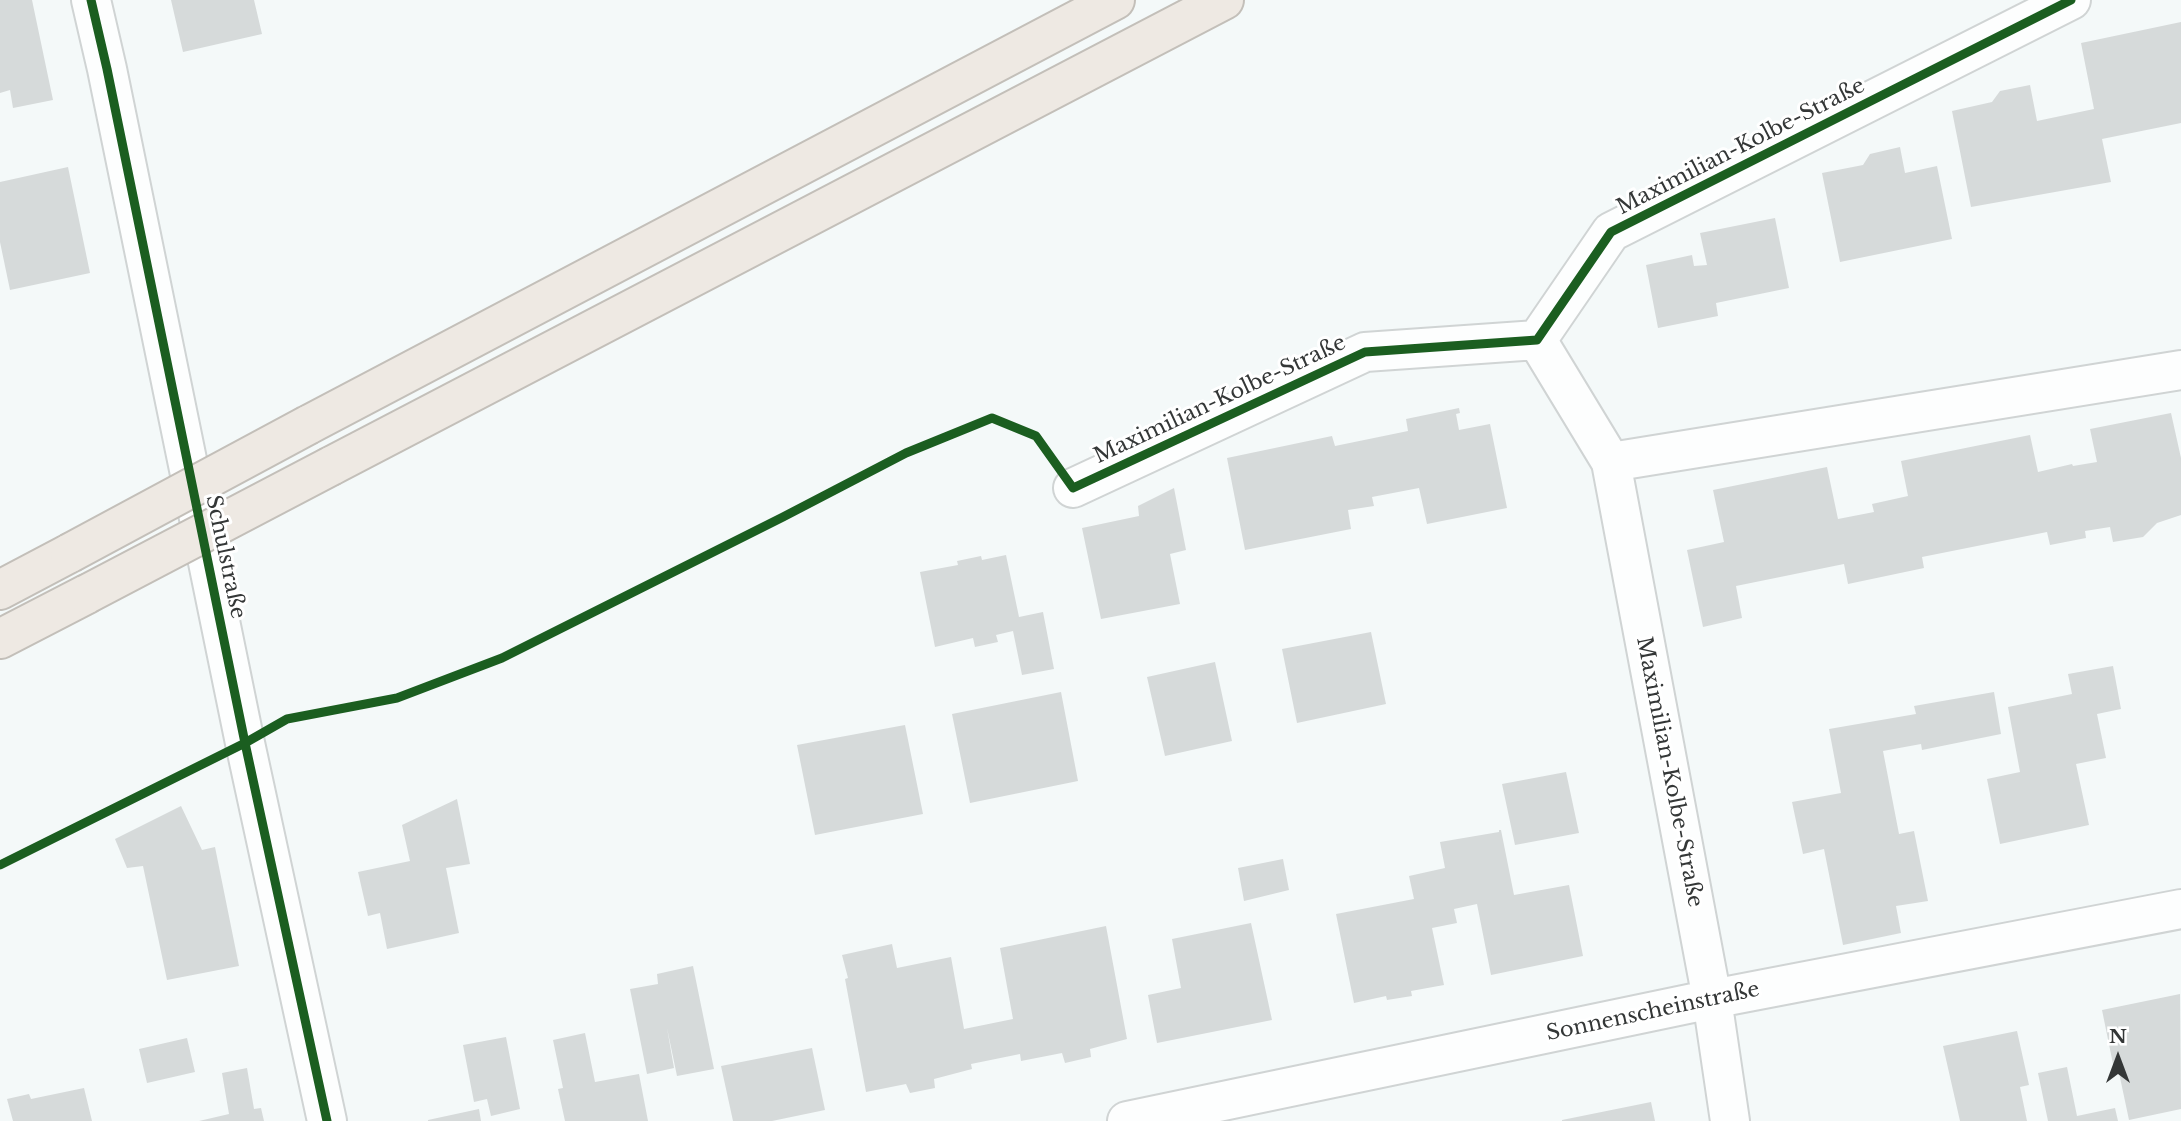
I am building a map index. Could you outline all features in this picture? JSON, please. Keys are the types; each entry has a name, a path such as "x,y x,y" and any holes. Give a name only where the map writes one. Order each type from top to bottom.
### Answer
{"highway":[{"path":"0,590 1115,0"},
{"path":"0,639 1224,0"}],"street":[{"name":"Schulstraße","path":"91,0 245,743 327,1121"},
{"name":"Maximilian-Kolbe-Straße","path":"1537,340 1611,232 2071,0"},
{"name":"Maximilian-Kolbe-Straße","path":"1537,340 1611,463 1712,999 1730,1121"},
{"name":"Maximilian-Kolbe-Straße","path":"1073,488 1365,352 1537,340"},
{"path":"1611,463 2181,370"},
{"name":"Sonnenscheinstraße","path":"1126,1121 1712,999 2181,909"}],"building":[{"path":"0,0 32,0 53,100 13,108 10,90 0,93"},
{"path":"171,0 254,0 262,34 183,52"},
{"path":"2181,22 2181,123 2102,139 2111,182 1971,207 1952,111 1992,102 2000,91 2030,85 2037,121 2094,109 2081,43"},
{"path":"1900,147 1905,173 1937,166 1952,239 1840,262 1822,173 1863,165 1870,154"},
{"path":"68,167 90,273 10,290 0,242 0,182"},
{"path":"1775,218 1789,288 1716,303 1718,316 1658,328 1646,265 1692,255 1694,266 1707,265 1700,233"},
{"path":"1459,408 1460,413 1456,414 1459,430 1490,424 1507,508 1427,524 1419,488 1372,497 1374,506 1348,510 1351,529 1245,550 1227,458 1332,436 1335,446 1408,431 1406,419"},
{"path":"2171,413 2181,458 2181,515 2157,523 2143,537 2113,542 2110,527 2085,531 2086,538 2050,545 2047,532 1922,557 1924,568 1848,584 1844,564 1736,586 1742,618 1703,627 1687,550 1724,542 1713,490 1827,467 1838,519 1874,512 1872,504 1908,496 1901,461 2030,435 2038,472 2072,464 2097,462 2090,429"},
{"path":"1174,488 1186,550 1170,554 1180,604 1101,619 1082,528 1139,516 1138,506"},
{"path":"1006,555 1019,617 1043,612 1054,669 1022,675 1013,631 996,635 998,642 975,647 973,638 935,647 920,572 958,565 957,561 981,556 982,560"},
{"path":"1371,632 1386,704 1297,723 1282,649"},
{"path":"1215,662 1232,741 1165,756 1147,677"},
{"path":"2113,666 2121,709 2097,714 2106,758 2076,764 2089,825 2000,844 1987,779 2020,772 2008,707 2072,694 2068,674"},
{"path":"1061,692 1078,781 970,803 952,714"},
{"path":"1994,692 2001,734 1922,750 1921,744 1883,751 1899,834 1914,831 1928,901 1896,906 1901,933 1843,945 1824,849 1803,854 1792,802 1841,793 1829,729 1916,714 1914,706"},
{"path":"905,725 923,814 815,835 797,745"},
{"path":"1566,772 1579,833 1515,845 1502,784"},
{"path":"457,799 470,864 446,868 459,933 387,949 380,913 368,916 358,872 410,861 402,825"},
{"path":"181,806 202,850 215,847 239,966 167,980 143,866 127,868 115,839"},
{"path":"1499,830 1514,895 1569,885 1583,956 1491,975 1477,904 1454,909 1457,923 1432,928 1444,985 1411,991 1412,996 1387,1000 1386,996 1354,1003 1336,914 1414,899 1409,876 1445,868 1440,842"},
{"path":"1283,859 1289,890 1244,901 1238,868"},
{"path":"1251,923 1272,1020 1157,1043 1148,995 1181,988 1172,939"},
{"path":"1106,926 1127,1039 1090,1049 1091,1057 1065,1063 1062,1053 1021,1061 1020,1054 971,1064 972,1069 934,1079 935,1088 910,1093 906,1084 866,1092 842,955 892,944 897,968 951,957 964,1029 1013,1019 1000,948"},
{"path":"693,966 714,1069 677,1076 667,1028 674,1068 647,1074 630,989 658,984 657,974"},
{"path":"2180,994 2181,1109 2129,1120 2118,1068 2114,1069 2102,1010"},
{"path":"2017,1031 2029,1085 2020,1087 2027,1121 1960,1121 1943,1046"},
{"path":"585,1033 595,1082 639,1074 648,1121 565,1121 558,1089 563,1088 553,1040"},
{"path":"506,1037 520,1109 491,1116 487,1099 474,1102 463,1045"},
{"path":"187,1038 195,1072 147,1083 139,1049"},
{"path":"812,1048 825,1110 772,1121 733,1121 721,1066"},
{"path":"2067,1067 2077,1116 2115,1108 2118,1121 2048,1121 2038,1073"},
{"path":"247,1068 254,1109 261,1108 264,1121 199,1121 229,1114 222,1073"},
{"path":"84,1088 92,1121 13,1121 7,1099 29,1094 31,1099"},
{"path":"1651,1102 1655,1121 1562,1121 1562,1120"},
{"path":"479,1109 481,1121 428,1121 428,1120"}],"cycle path":[{"path":"91,0 245,743 327,1121"},
{"path":"0,865 245,743 287,719 397,698 502,658 906,453 992,418 1036,436 1073,488 1365,352 1537,340 1611,232 2071,0"}]}
